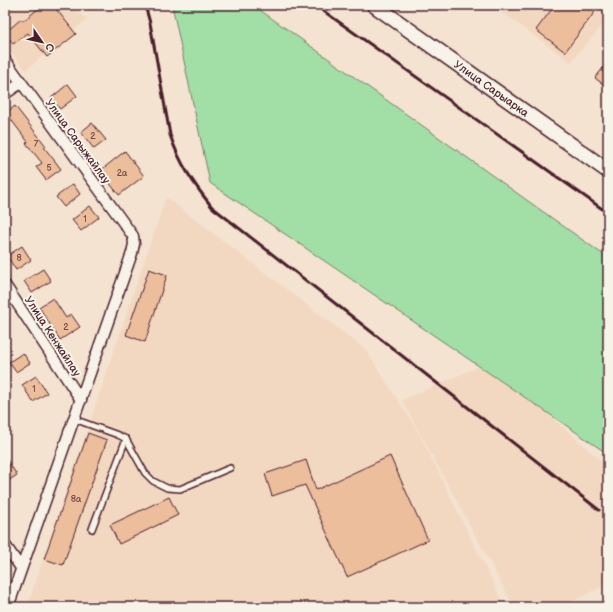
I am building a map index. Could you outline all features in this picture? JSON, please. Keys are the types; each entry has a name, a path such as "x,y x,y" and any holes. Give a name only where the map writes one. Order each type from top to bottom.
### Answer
{"main road":[{"name":"Улица Сарыарка","path":"374,5 608,171"}],"street":[{"name":"Улица Сарыжайлау","path":"5,60 133,236 134,244 132,253 81,400"},
{"path":"5,94 21,83"},
{"name":"Улица Кенжайлау","path":"5,285 81,400"},
{"path":"8,607 81,400"},
{"path":"5,545 21,568"}],"lane":[{"path":"74,419 126,439 144,473 153,481 167,488 180,489 230,468"},
{"path":"92,529 126,439"}],"shaded area":[{"path":"5,5 67,5 87,19 26,70 5,45"},
{"path":"491,5 608,5 608,18 571,62"},
{"path":"166,197 365,349 419,433 505,607 27,607"},
{"path":"489,362 608,467 608,583 563,607 514,607 402,400"}],"green space":[{"path":"172,5 253,5 608,258 608,454 210,183"}],"building":[{"path":"43,5 53,5 76,34 47,57 28,33 13,44 5,33 21,19 23,21"},
{"path":"555,5 600,5 565,52 536,30"},
{"path":"608,62 608,88 595,78"},
{"path":"68,84 77,96 60,109 51,98"},
{"path":"15,106 46,146 44,147 61,169 46,180 36,167 42,163 26,143 28,142 6,113"},
{"path":"92,123 106,140 94,149 81,132"},
{"path":"125,151 144,176 119,195 100,171"},
{"path":"73,184 80,194 64,207 56,197"},
{"path":"90,206 99,217 81,231 72,220"},
{"path":"22,246 31,260 16,270 7,256"},
{"path":"43,269 51,281 32,293 24,281"},
{"path":"149,269 167,275 145,342 126,335"},
{"path":"53,298 66,318 71,314 80,327 60,340 39,307"},
{"path":"23,353 30,363 16,372 9,362"},
{"path":"36,376 47,393 33,402 22,385"},
{"path":"88,433 107,440 63,565 44,559"},
{"path":"390,456 428,540 347,577 305,485 272,496 265,474 306,460 316,490"},
{"path":"5,457 17,475 5,483"},
{"path":"169,497 178,515 119,544 110,525"}],"railway":[{"path":"145,5 150,23 170,135 178,155 188,173 212,207 599,510"},
{"path":"315,5 608,213"}]}
